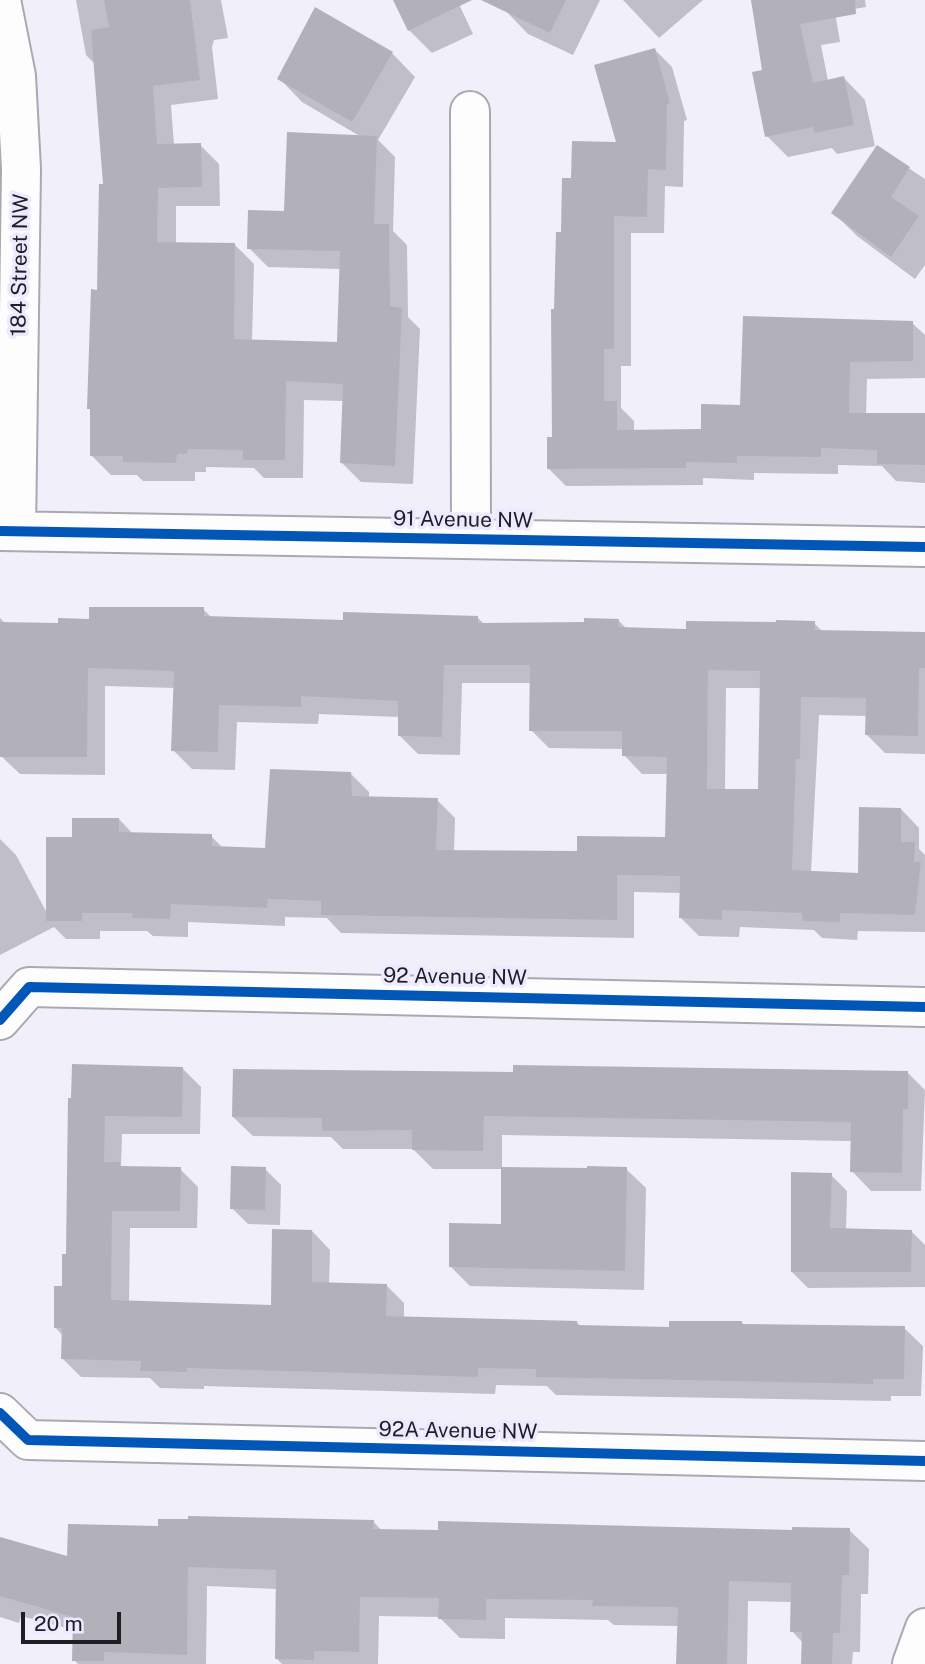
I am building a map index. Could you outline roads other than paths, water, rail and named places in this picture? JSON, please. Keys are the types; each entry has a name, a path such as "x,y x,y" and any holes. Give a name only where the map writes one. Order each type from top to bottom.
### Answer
{"street":[{"name":"184 Street NW","path":"1,0 16,76 21,169 8,531"},
{"name":"91 Avenue NW","path":"470,111 471,540"},
{"name":"91 Avenue NW","path":"8,531 925,547"},
{"name":"92 Avenue NW","path":"0,1020 29,987 925,1007"},
{"name":"92A Avenue NW","path":"0,1413 28,1440 925,1461"},
{"path":"912,1664 925,1628"}]}
